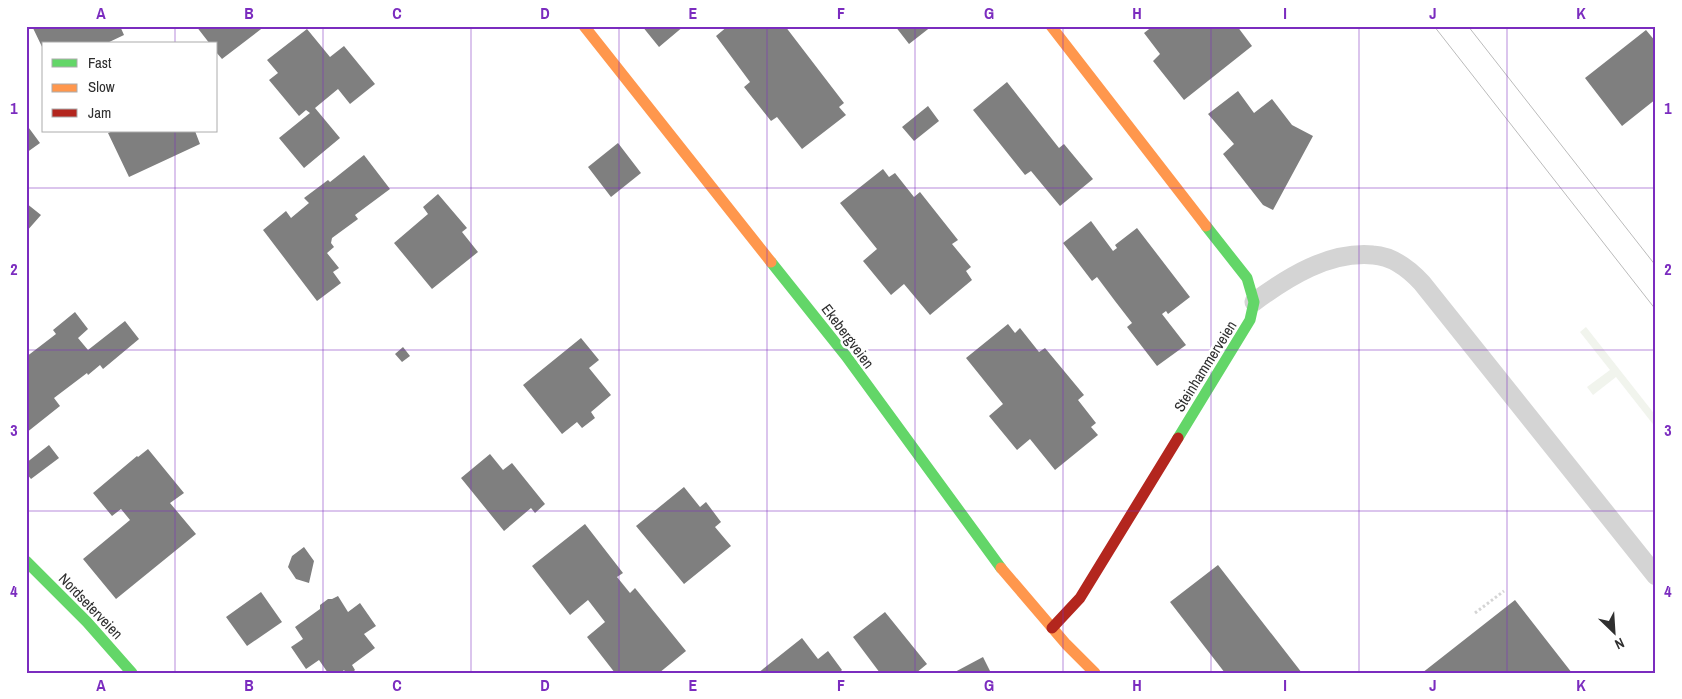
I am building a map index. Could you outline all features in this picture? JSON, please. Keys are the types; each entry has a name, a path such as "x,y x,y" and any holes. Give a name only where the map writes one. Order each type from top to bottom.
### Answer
{"street":[{"name":"Ekebergveien","path":"584,26 846,356 991,556 1066,644 1095,673"},
{"path":"1051,26 1247,278 1254,302"},
{"name":"Steinhammerveien","path":"1052,628 1080,598 1250,320 1254,302"},
{"name":"Nordseterveien","path":"26,561 87,622 132,673"},
{"path":"1065,663 1066,644"}],"lane":[{"path":"1254,302 1288,279 1312,267 1335,259 1374,255 1386,258 1404,267 1422,283 1656,576"}],"path":[{"path":"1475,614 1504,591"}],"shaded area":[{"path":"1586,327 1656,416 1656,428 1616,377 1593,395 1587,387 1610,370 1580,332"}],"building":[{"path":"32,26 120,26 124,35 109,42 42,42 42,47"},
{"path":"196,26 265,26 222,59 218,54 218,42 208,42"},
{"path":"642,26 684,26 659,47"},
{"path":"728,26 785,26 844,103 839,107 846,115 802,149 777,117 771,121 744,87 750,82 716,36"},
{"path":"895,26 932,26 909,44"},
{"path":"1153,26 1237,26 1252,46 1184,100 1153,61 1160,54 1144,33"},
{"path":"307,29 330,57 344,46 375,84 350,104 338,89 315,108 340,138 304,168 279,138 310,113 306,110 299,116 269,80 278,73 267,60"},
{"path":"1646,30 1656,42 1656,99 1622,126 1585,78"},
{"path":"1007,82 1059,148 1064,144 1093,179 1060,206 1031,171 1025,175 973,110"},
{"path":"1238,91 1254,113 1272,99 1292,125 1313,136 1273,210 1263,205 1223,154 1234,144 1208,114"},
{"path":"928,106 939,121 914,141 902,127"},
{"path":"26,124 40,143 26,153"},
{"path":"195,132 200,144 129,177 108,133"},
{"path":"618,143 641,173 611,197 588,167"},
{"path":"364,155 390,189 355,215 358,219 332,238 331,243 334,247 327,253 339,268 333,272 341,283 317,301 263,230 286,211 291,218 309,203 304,198 328,180 330,182"},
{"path":"883,169 889,177 895,173 914,197 920,192 958,240 952,244 971,267 966,271 972,280 930,315 904,284 891,295 863,261 877,249 840,203"},
{"path":"438,194 467,228 462,232 478,252 432,289 394,243 428,214 423,207"},
{"path":"26,203 41,215 26,232"},
{"path":"1091,221 1113,251 1117,248 1115,245 1137,228 1190,297 1168,314 1166,311 1162,314 1186,345 1157,366 1127,327 1132,323 1097,277 1092,281 1063,243"},
{"path":"75,312 88,329 78,338 88,350 125,321 139,339 103,369 100,365 54,398 60,406 26,433 26,390 29,387 26,384 26,357 56,334 53,330"},
{"path":"1008,324 1015,333 1020,328 1039,352 1045,348 1084,395 1078,400 1096,423 1091,427 1098,435 1055,470 1030,439 1017,450 989,416 1003,404 966,358"},
{"path":"581,338 599,360 589,368 611,395 591,412 595,418 582,428 577,422 562,434 523,385"},
{"path":"403,347 410,356 402,362 395,354"},
{"path":"49,445 59,458 31,479 26,473 26,463"},
{"path":"148,449 184,493 170,503 196,534 116,599 83,559 130,520 121,509 112,516 93,493"},
{"path":"490,454 503,470 512,463 545,504 535,513 531,508 504,531 461,478"},
{"path":"684,487 700,507 706,502 721,522 715,527 731,546 684,584 636,526"},
{"path":"585,524 623,573 617,577 630,593 635,588 686,651 659,673 615,673 587,637 605,622 588,600 570,615 532,566"},
{"path":"304,547 314,561 309,583 296,579 288,567 292,556"},
{"path":"1218,565 1302,673 1225,673 1170,602"},
{"path":"261,592 282,622 247,646 226,617"},
{"path":"338,596 348,612 360,603 376,626 364,634 375,648 352,665 355,670 352,673 346,673 344,670 341,673 328,673 319,660 306,669 291,647 303,639 295,627 320,609 320,605 328,599"},
{"path":"1515,600 1572,673 1422,673"},
{"path":"885,612 927,664 916,673 880,673 853,637"},
{"path":"802,638 818,659 828,651 842,670 839,673 758,673"},
{"path":"983,657 991,673 953,673"}],"tram line":[{"path":"1434,26 1656,310"},
{"path":"1468,26 1656,266"}],"traffic: fast":[{"path":"1178,438 1250,320 1254,302 1247,278 1206,226"},
{"path":"771,262 846,356 1001,568"},
{"path":"26,561 87,622 132,673"}],"traffic: slow":[{"path":"584,26 771,262"},
{"path":"1051,26 1206,226"},
{"path":"1001,568 1066,644 1095,673"}],"traffic: jam":[{"path":"1052,628 1080,598 1178,438"}]}
